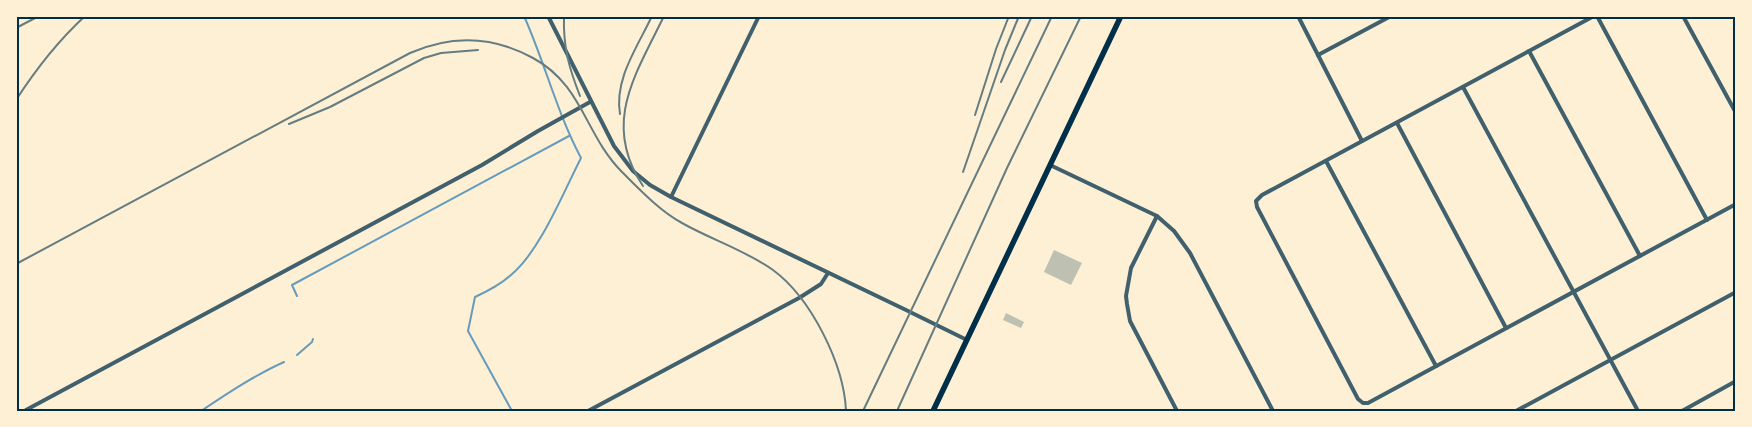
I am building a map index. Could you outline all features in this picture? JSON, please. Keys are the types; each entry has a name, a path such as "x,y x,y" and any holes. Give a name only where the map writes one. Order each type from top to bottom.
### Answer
{"main road":[{"path":"933,411 1121,16"}],"street":[{"path":"548,16 614,146 633,171 650,185 671,197 966,340"},
{"path":"671,197 759,16"},
{"path":"1298,16 1362,141"},
{"path":"1318,55 1391,16"},
{"path":"1707,220 1596,16 1463,86 1256,200 1258,210 1358,399 1363,403 1368,403 1506,328 1707,220 1736,204"},
{"path":"1683,16 1736,113"},
{"path":"1529,51 1640,256"},
{"path":"1463,86 1638,411"},
{"path":"26,410 474,170 590,102"},
{"path":"1397,123 1506,328"},
{"path":"1326,161 1436,366"},
{"path":"1050,165 1157,216 1174,231 1190,253 1273,411"},
{"path":"1157,216 1131,268 1126,296 1130,321 1176,411"},
{"path":"588,411 799,298 821,284 828,273"},
{"path":"1516,411 1736,292"},
{"path":"1682,411 1736,382"}],"building":[{"path":"1054,250 1082,263 1071,285 1044,272"},
{"path":"1006,313 1024,322 1021,328 1003,320"}],"waterway":[{"path":"512,411 468,331 475,297 507,279 532,252 550,221 581,158 558,106 524,16"},
{"path":"297,296 292,285 569,136"},
{"path":"297,355 313,339"},
{"path":"201,411 252,378 284,362"}],"railway":[{"path":"16,20 23,16"},
{"path":"16,28 39,16"},
{"path":"16,100 48,56 85,16"},
{"path":"564,16 568,57 580,96"},
{"path":"620,114 620,88 628,63 652,16"},
{"path":"643,186 631,163 625,141 624,120 627,99 634,79 664,16"},
{"path":"975,115 996,49 1009,16"},
{"path":"963,172 1005,50 1019,16"},
{"path":"1001,82 1032,16"},
{"path":"863,411 1052,16"},
{"path":"897,411 1007,168 1081,16"},
{"path":"16,264 410,53 441,43 472,40 487,42 503,45 518,51 550,69 573,96 610,158 658,206 682,223 762,263 787,282 800,297 823,333 839,373 846,411"},
{"path":"289,124 330,107 424,58 441,53 478,50"}]}
